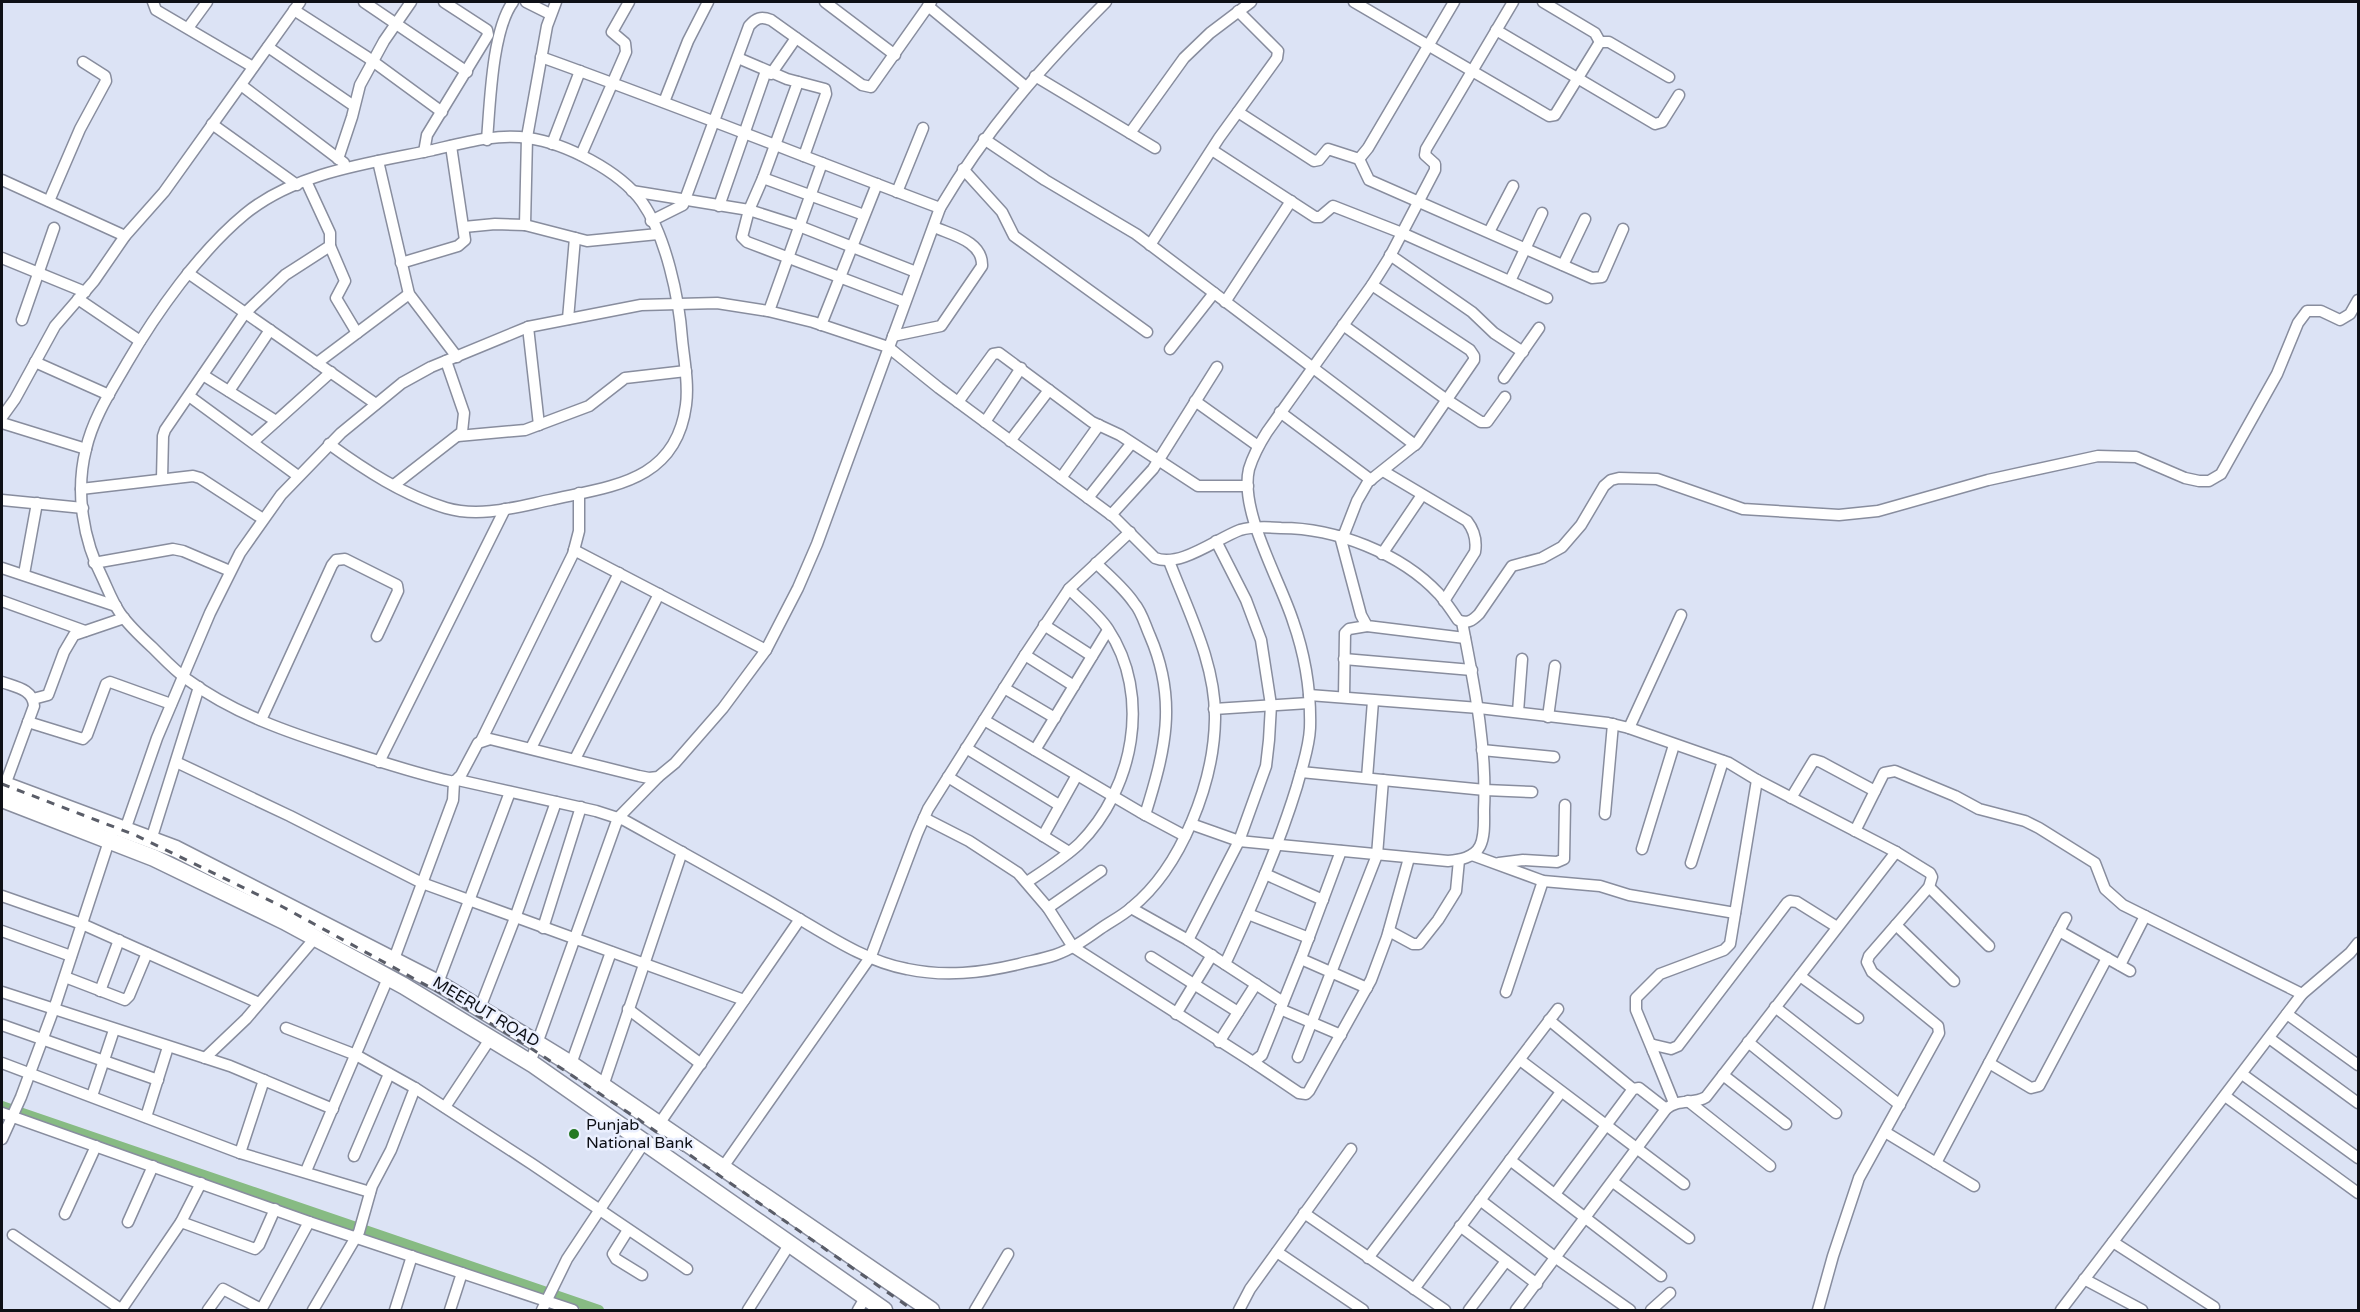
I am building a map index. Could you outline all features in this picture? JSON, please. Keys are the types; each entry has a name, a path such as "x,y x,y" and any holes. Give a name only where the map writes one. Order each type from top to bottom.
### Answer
{"highway":[{"name":"MEERUT ROAD","path":"3,789 116,832 151,840 176,849 394,958 571,1064 931,1311"},
{"name":"MEERUT ROAD","path":"116,832 154,858 315,938 388,978 530,1063 789,1245 862,1304 884,1311"}],"street":[{"path":"153,2 156,10 254,67"},
{"path":"188,28 207,2"},
{"path":"364,2 467,72"},
{"path":"338,159 360,85 411,2"},
{"path":"444,2 488,32"},
{"path":"487,140 493,72 502,27 508,8 513,2"},
{"path":"526,2 550,14"},
{"path":"525,225 527,137 550,14 556,2"},
{"path":"581,155 626,52 626,45 612,32 630,2"},
{"path":"664,102 688,41 708,2"},
{"path":"825,2 895,55"},
{"path":"530,1063 618,818 675,763 723,708 766,650 798,588 817,544 940,208 963,169 1026,87 1059,48 1106,2"},
{"path":"1130,133 1184,58 1210,33 1251,2"},
{"path":"1354,2 1549,116 1555,115 1600,42"},
{"path":"1359,159 1368,148 1453,2"},
{"path":"1225,964 1284,829 1308,749 1309,699 1303,653 1293,620 1256,527 1248,486 1249,469 1258,446 1372,285 1390,255 1436,167 1425,155 1426,149 1513,2"},
{"path":"1543,2 1594,33 1600,42"},
{"path":"651,221 680,207 685,200 749,26 761,17 771,20 867,87 873,87 929,4 1026,87"},
{"path":"2,417 15,399 55,326 82,296 124,236 164,192 297,6 442,112"},
{"path":"1150,245 1212,150 1279,55 1278,51 1238,11"},
{"path":"488,32 502,27"},
{"path":"1496,30 1658,124 1662,122 1679,95"},
{"path":"424,152 427,135 486,40 488,32"},
{"path":"719,206 768,72 796,38"},
{"path":"1600,42 1609,42 1669,77"},
{"path":"268,47 354,106"},
{"path":"541,57 940,208"},
{"path":"738,58 768,72 823,88 826,91 804,156"},
{"path":"49,201 80,129 106,81 105,76 83,62"},
{"path":"552,144 580,71"},
{"path":"1035,76 1155,148"},
{"path":"798,82 749,210 743,239 905,302"},
{"path":"241,85 351,168"},
{"path":"1238,112 1314,160 1319,160 1328,149 1359,159 1369,180 1592,278 1600,278 1623,229"},
{"path":"212,124 302,183 330,233 330,246 345,281 336,298 357,333"},
{"path":"897,192 923,128"},
{"path":"329,444 369,472 393,485 443,507 462,511 505,509 617,485 650,471 660,463 668,454 682,425 686,402 686,371 679,303 658,234 643,203 625,183 581,155 552,144 527,137 487,140 351,168 302,183 273,196 247,212 215,242 188,273 140,341 100,410 86,449 81,489 83,523 94,563 124,618 183,677 261,720 294,735 379,762 456,781 581,807 618,818 850,948 907,969 931,973 968,974 992,971 1056,955 1131,908 1169,864 1191,824 1210,761 1214,709 1207,659 1169,561"},
{"path":"984,140 1150,245 1415,445"},
{"path":"401,263 462,243 465,236 451,146"},
{"path":"1212,150 1315,217 1320,217 1333,206 1402,233 1547,298"},
{"path":"378,161 409,294 452,359 464,413 464,425 458,436 393,485"},
{"path":"769,311 822,163"},
{"path":"963,169 1004,214 1014,236 1147,332"},
{"path":"763,177 864,215"},
{"path":"2,180 124,236"},
{"path":"821,325 877,184"},
{"path":"1489,232 1513,186"},
{"path":"632,191 749,210 799,226 916,272"},
{"path":"1225,302 1291,201"},
{"path":"1510,281 1542,213"},
{"path":"1563,265 1585,219"},
{"path":"464,227 495,224 525,225 544,228 587,241 658,234"},
{"path":"893,336 941,326 982,266 979,250 973,245 934,227"},
{"path":"22,320 54,228"},
{"path":"568,319 574,238"},
{"path":"162,479 164,433 245,313 285,275 330,246"},
{"path":"1390,255 1472,312 1491,330 1523,352"},
{"path":"2,258 39,273 82,296 140,341"},
{"path":"188,273 376,404"},
{"path":"1367,626 1361,615 1342,537 1357,501 1371,480 1415,445 1474,360 1473,353 1372,285"},
{"path":"1170,349 1214,293"},
{"path":"317,363 409,294"},
{"path":"2,1139 21,1097 116,832 230,571 262,519 329,444 402,383 528,327 641,305 679,303 717,303 769,311 821,325 888,347 958,402 1111,515 1155,558 1169,561 1242,530 1256,527 1306,528 1342,537 1382,554 1428,585 1462,622 1473,620 1479,614 1512,566 1542,558 1562,547 1581,525 1604,486 1611,480 1619,478 1657,480 1743,509 1839,515 1878,511 1988,480 2098,456 2136,457 2185,478 2209,481 2221,474 2277,374 2298,322 2304,314 2307,311 2321,311 2340,320 2350,314 2358,300"},
{"path":"1343,325 1447,400 1484,423 1505,397"},
{"path":"528,327 539,424"},
{"path":"1504,378 1539,328"},
{"path":"229,391 270,330"},
{"path":"958,402 993,354 999,353 1099,425 1120,435 1158,462 1198,486 1248,486"},
{"path":"35,362 109,395"},
{"path":"1111,515 1158,462 1217,367"},
{"path":"985,422 1021,368"},
{"path":"458,436 512,432 589,406 626,378 686,371"},
{"path":"254,442 331,372"},
{"path":"203,375 276,421"},
{"path":"1010,441 1049,390"},
{"path":"189,396 298,476"},
{"path":"1195,401 1258,446"},
{"path":"1281,412 1371,480"},
{"path":"2,423 86,449"},
{"path":"1061,478 1099,425"},
{"path":"1088,498 1131,444"},
{"path":"1383,471 1467,521 1475,536 1475,552 1444,601"},
{"path":"81,489 183,477 201,478 262,519"},
{"path":"394,958 453,800 456,781 481,741 574,550 579,531 579,493"},
{"path":"1382,554 1422,495"},
{"path":"2,500 82,508"},
{"path":"24,574 37,503"},
{"path":"379,762 505,509"},
{"path":"723,1167 871,956 924,818 1044,625 1069,590 1130,532"},
{"path":"1188,940 1239,841 1266,766 1271,705 1261,640 1246,600 1216,541"},
{"path":"94,563 172,549 183,551 230,571"},
{"path":"574,550 766,650"},
{"path":"261,720 336,560 345,559 397,585 397,594 377,636"},
{"path":"1096,563 1136,605 1159,656 1162,669 1166,701 1165,738 1161,764 1144,814"},
{"path":"2,568 116,606"},
{"path":"531,748 619,573"},
{"path":"1028,882 1081,842 1114,797 1131,744 1133,714 1128,675 1123,658 1108,630 1069,590"},
{"path":"575,759 659,594"},
{"path":"2,601 85,631"},
{"path":"1629,728 1681,615"},
{"path":"33,699 48,695 74,635 124,618"},
{"path":"1191,824 1239,841 1409,858 1459,860 1472,855 1481,845 1483,836 1485,790 1479,708 1462,622"},
{"path":"1044,625 1092,656"},
{"path":"1344,697 1346,631 1367,626 1465,638"},
{"path":"1035,750 1108,630"},
{"path":"1025,655 1074,686"},
{"path":"1344,659 1472,670"},
{"path":"1518,712 1522,659"},
{"path":"1548,717 1555,666"},
{"path":"2,682 28,692 33,699 34,706 3,789"},
{"path":"28,722 83,739 87,735 106,684 110,682 171,704"},
{"path":"151,840 198,687"},
{"path":"1004,688 1055,718"},
{"path":"1214,709 1344,697 1479,708 1613,724 1724,761 1896,852 1929,873 1932,877 1929,887 1869,956 1868,966 1940,1029 1866,1164 1853,1195 1818,1311"},
{"path":"1367,778 1373,701"},
{"path":"984,720 1185,836"},
{"path":"1605,814 1613,724"},
{"path":"481,741 490,739 639,776 658,777"},
{"path":"1642,849 1674,745"},
{"path":"966,748 1059,805"},
{"path":"1482,750 1554,757"},
{"path":"1791,798 1814,760 1875,791"},
{"path":"1691,863 1724,761"},
{"path":"176,762 290,816 422,883 744,1000"},
{"path":"1855,831 1884,773 1895,771 1955,796 1979,809 2032,824 2096,863 2102,884 2112,897 2145,916 2302,994"},
{"path":"1301,772 1485,790 1532,792"},
{"path":"1043,836 1077,775"},
{"path":"948,777 1069,852"},
{"path":"1298,1057 1377,855 1383,780"},
{"path":"1670,1106 1653,1052 1636,1010 1636,998 1660,974 1728,948 1732,939 1757,780"},
{"path":"438,983 510,792"},
{"path":"480,1008 556,802"},
{"path":"1496,864 1523,860 1557,862 1564,859 1566,805"},
{"path":"543,928 581,807"},
{"path":"924,818 990,853 1028,882 1048,908 1072,947 1299,1093 1306,1094 1367,988 1379,962 1409,858"},
{"path":"1253,1062 1262,1055 1341,851"},
{"path":"603,1086 682,852"},
{"path":"1516,1311 1670,1106 1702,1100 1896,852"},
{"path":"1472,855 1543,881 1600,886 1629,895 1735,913"},
{"path":"1389,932 1413,944 1419,944 1438,920 1456,891 1459,860"},
{"path":"1048,908 1101,871"},
{"path":"1265,874 1323,900"},
{"path":"1506,992 1543,881"},
{"path":"1929,887 1989,946"},
{"path":"2,896 82,924 259,1003"},
{"path":"1653,1052 1654,1045 1671,1049 1678,1046 1787,903 1797,902 1837,927"},
{"path":"1131,908 1212,955 1256,984 1282,1005 1311,1022 1341,1035"},
{"path":"1248,914 1309,938"},
{"path":"2059,931 2125,968 2145,916"},
{"path":"1936,1163 2066,918"},
{"path":"659,1124 800,919"},
{"path":"1896,926 1954,981"},
{"path":"2,931 71,956"},
{"path":"206,1058 233,1032 315,938"},
{"path":"100,991 118,940"},
{"path":"2061,1311 2302,994 2350,953 2358,943"},
{"path":"571,1064 611,952"},
{"path":"65,977 121,999 127,999 147,953"},
{"path":"1176,1014 1212,955"},
{"path":"1151,957 1238,1012"},
{"path":"1301,958 1367,988"},
{"path":"1989,1063 2031,1088 2039,1086 2107,958"},
{"path":"1800,976 1858,1018"},
{"path":"306,1172 388,978"},
{"path":"1220,1042 1256,984"},
{"path":"2,992 206,1058 333,1109"},
{"path":"1775,1007 1900,1105"},
{"path":"628,1009 700,1064"},
{"path":"1368,1258 1558,1009"},
{"path":"2287,1014 2358,1065"},
{"path":"1549,1020 1633,1089"},
{"path":"2,1025 158,1080"},
{"path":"285,1028 356,1055 415,1088 687,1269"},
{"path":"92,1096 114,1030"},
{"path":"2269,1038 2358,1102"},
{"path":"445,1107 490,1039"},
{"path":"1748,1042 1836,1113"},
{"path":"146,1117 168,1047"},
{"path":"1520,1060 1684,1184"},
{"path":"2,1063 240,1153 370,1192"},
{"path":"354,1156 389,1074"},
{"path":"2242,1074 2358,1158"},
{"path":"1723,1075 1786,1124"},
{"path":"240,1153 264,1080"},
{"path":"313,1311 359,1231 370,1192 391,1150 415,1088"},
{"path":"1555,1194 1633,1089 1639,1088 1670,1106"},
{"path":"1414,1289 1561,1092"},
{"path":"2225,1096 2358,1193"},
{"path":"1688,1101 1770,1166"},
{"path":"2,1113 14,1114 153,1167 309,1222 359,1231 412,1256 573,1311"},
{"path":"1885,1132 1974,1186"},
{"path":"545,1303 553,1285 599,1210 644,1143"},
{"path":"65,1214 96,1146"},
{"path":"1239,1311 1250,1289 1351,1149"},
{"path":"1510,1160 1661,1275"},
{"path":"128,1222 153,1167"},
{"path":"1613,1182 1689,1238"},
{"path":"13,1235 122,1310 181,1222 201,1183"},
{"path":"1480,1200 1630,1311"},
{"path":"181,1222 255,1250 275,1209"},
{"path":"1304,1213 1445,1311"},
{"path":"208,1311 220,1291 225,1289 261,1310 309,1222"},
{"path":"1461,1226 1537,1284"},
{"path":"628,1230 613,1254 616,1259 642,1275"},
{"path":"2113,1242 2214,1307"},
{"path":"748,1311 789,1245"},
{"path":"1277,1252 1363,1311"},
{"path":"975,1311 1008,1254"},
{"path":"395,1311 412,1256"},
{"path":"1469,1311 1506,1261"},
{"path":"450,1311 462,1273"},
{"path":"2084,1279 2142,1311"},
{"path":"1651,1311 1670,1293"}],"waterway":[{"path":"2,1106 599,1310"}],"railway":[{"path":"2,784 135,835 283,907 444,995 529,1047 638,1119 913,1310"}],"place":[{"name":"Punjab National Bank","path":"574,1134"}]}
